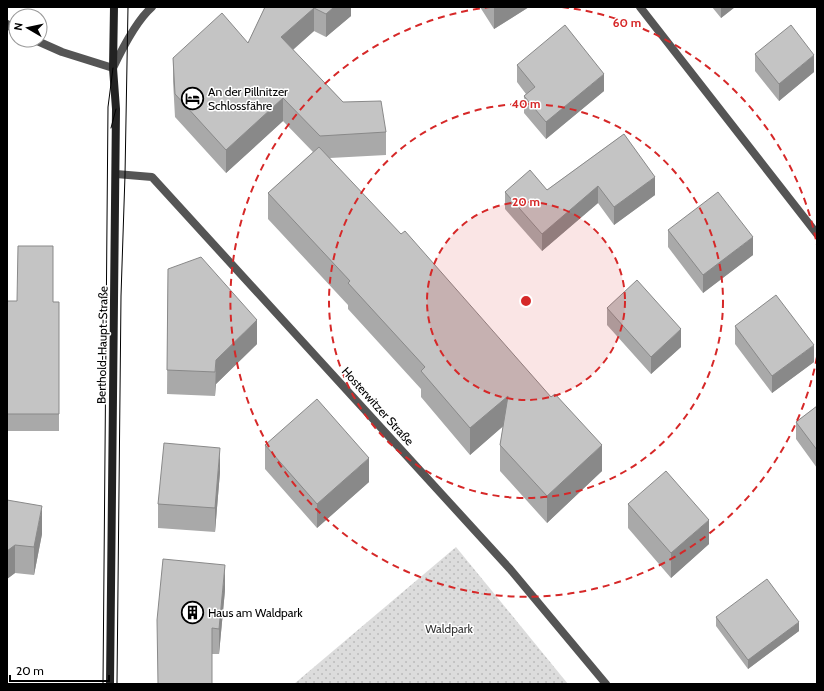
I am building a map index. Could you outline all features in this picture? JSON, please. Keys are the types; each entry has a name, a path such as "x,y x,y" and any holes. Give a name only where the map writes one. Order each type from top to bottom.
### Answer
{"street":[{"name":"Berthold-Haupt-Straße","path":"110,684 116,174 114,7"},
{"path":"48,46 62,52 114,68 128,39 152,7"},
{"path":"640,7 817,234"},
{"name":"Hosterwitzer Straße","path":"116,174 152,177 156,180 510,568 606,684"}],"green space":[{"name":"Waldpark","path":"456,547 568,684 294,684"}],"building":[{"path":"265,7 334,7 326,14 314,8 281,37 343,102 381,101 386,132 320,136 283,98 226,150 175,94 173,58 222,13 248,43"},
{"path":"565,25 604,74 546,122 524,96 535,87 517,65"},
{"path":"791,25 814,55 779,84 755,54"},
{"path":"624,134 655,177 614,207 598,186 542,234 505,192 530,170 547,190"},
{"path":"319,147 401,234 405,231 551,397 555,394 602,445 547,496 500,445 508,396 470,428 421,371 425,367 348,283 350,281 268,193"},
{"path":"718,192 753,237 703,275 668,230"},
{"path":"18,246 53,246 53,302 59,302 59,414 7,414 7,301 17,301"},
{"path":"201,257 257,320 216,360 215,372 167,370 168,269"},
{"path":"637,280 681,329 651,357 607,308"},
{"path":"776,295 814,345 772,376 735,326"},
{"path":"317,399 369,458 317,504 265,445"},
{"path":"817,406 817,450 796,422"},
{"path":"164,443 220,448 215,508 158,504"},
{"path":"666,471 709,520 671,553 628,504"},
{"path":"7,500 42,506 34,547 15,545 7,551"},
{"path":"163,559 225,565 219,629 212,628 212,684 158,684 157,620"},
{"path":"767,579 799,622 748,660 716,617"}],"tram line":[{"path":"117,684 121,296 128,7"},
{"path":"103,684 108,107 113,68"},
{"path":"111,128 116,109"}],"place":[{"name":"An der Pillnitzer Schlossfähre","path":"193,98"},
{"name":"Haus am Waldpark","path":"192,612"}]}
